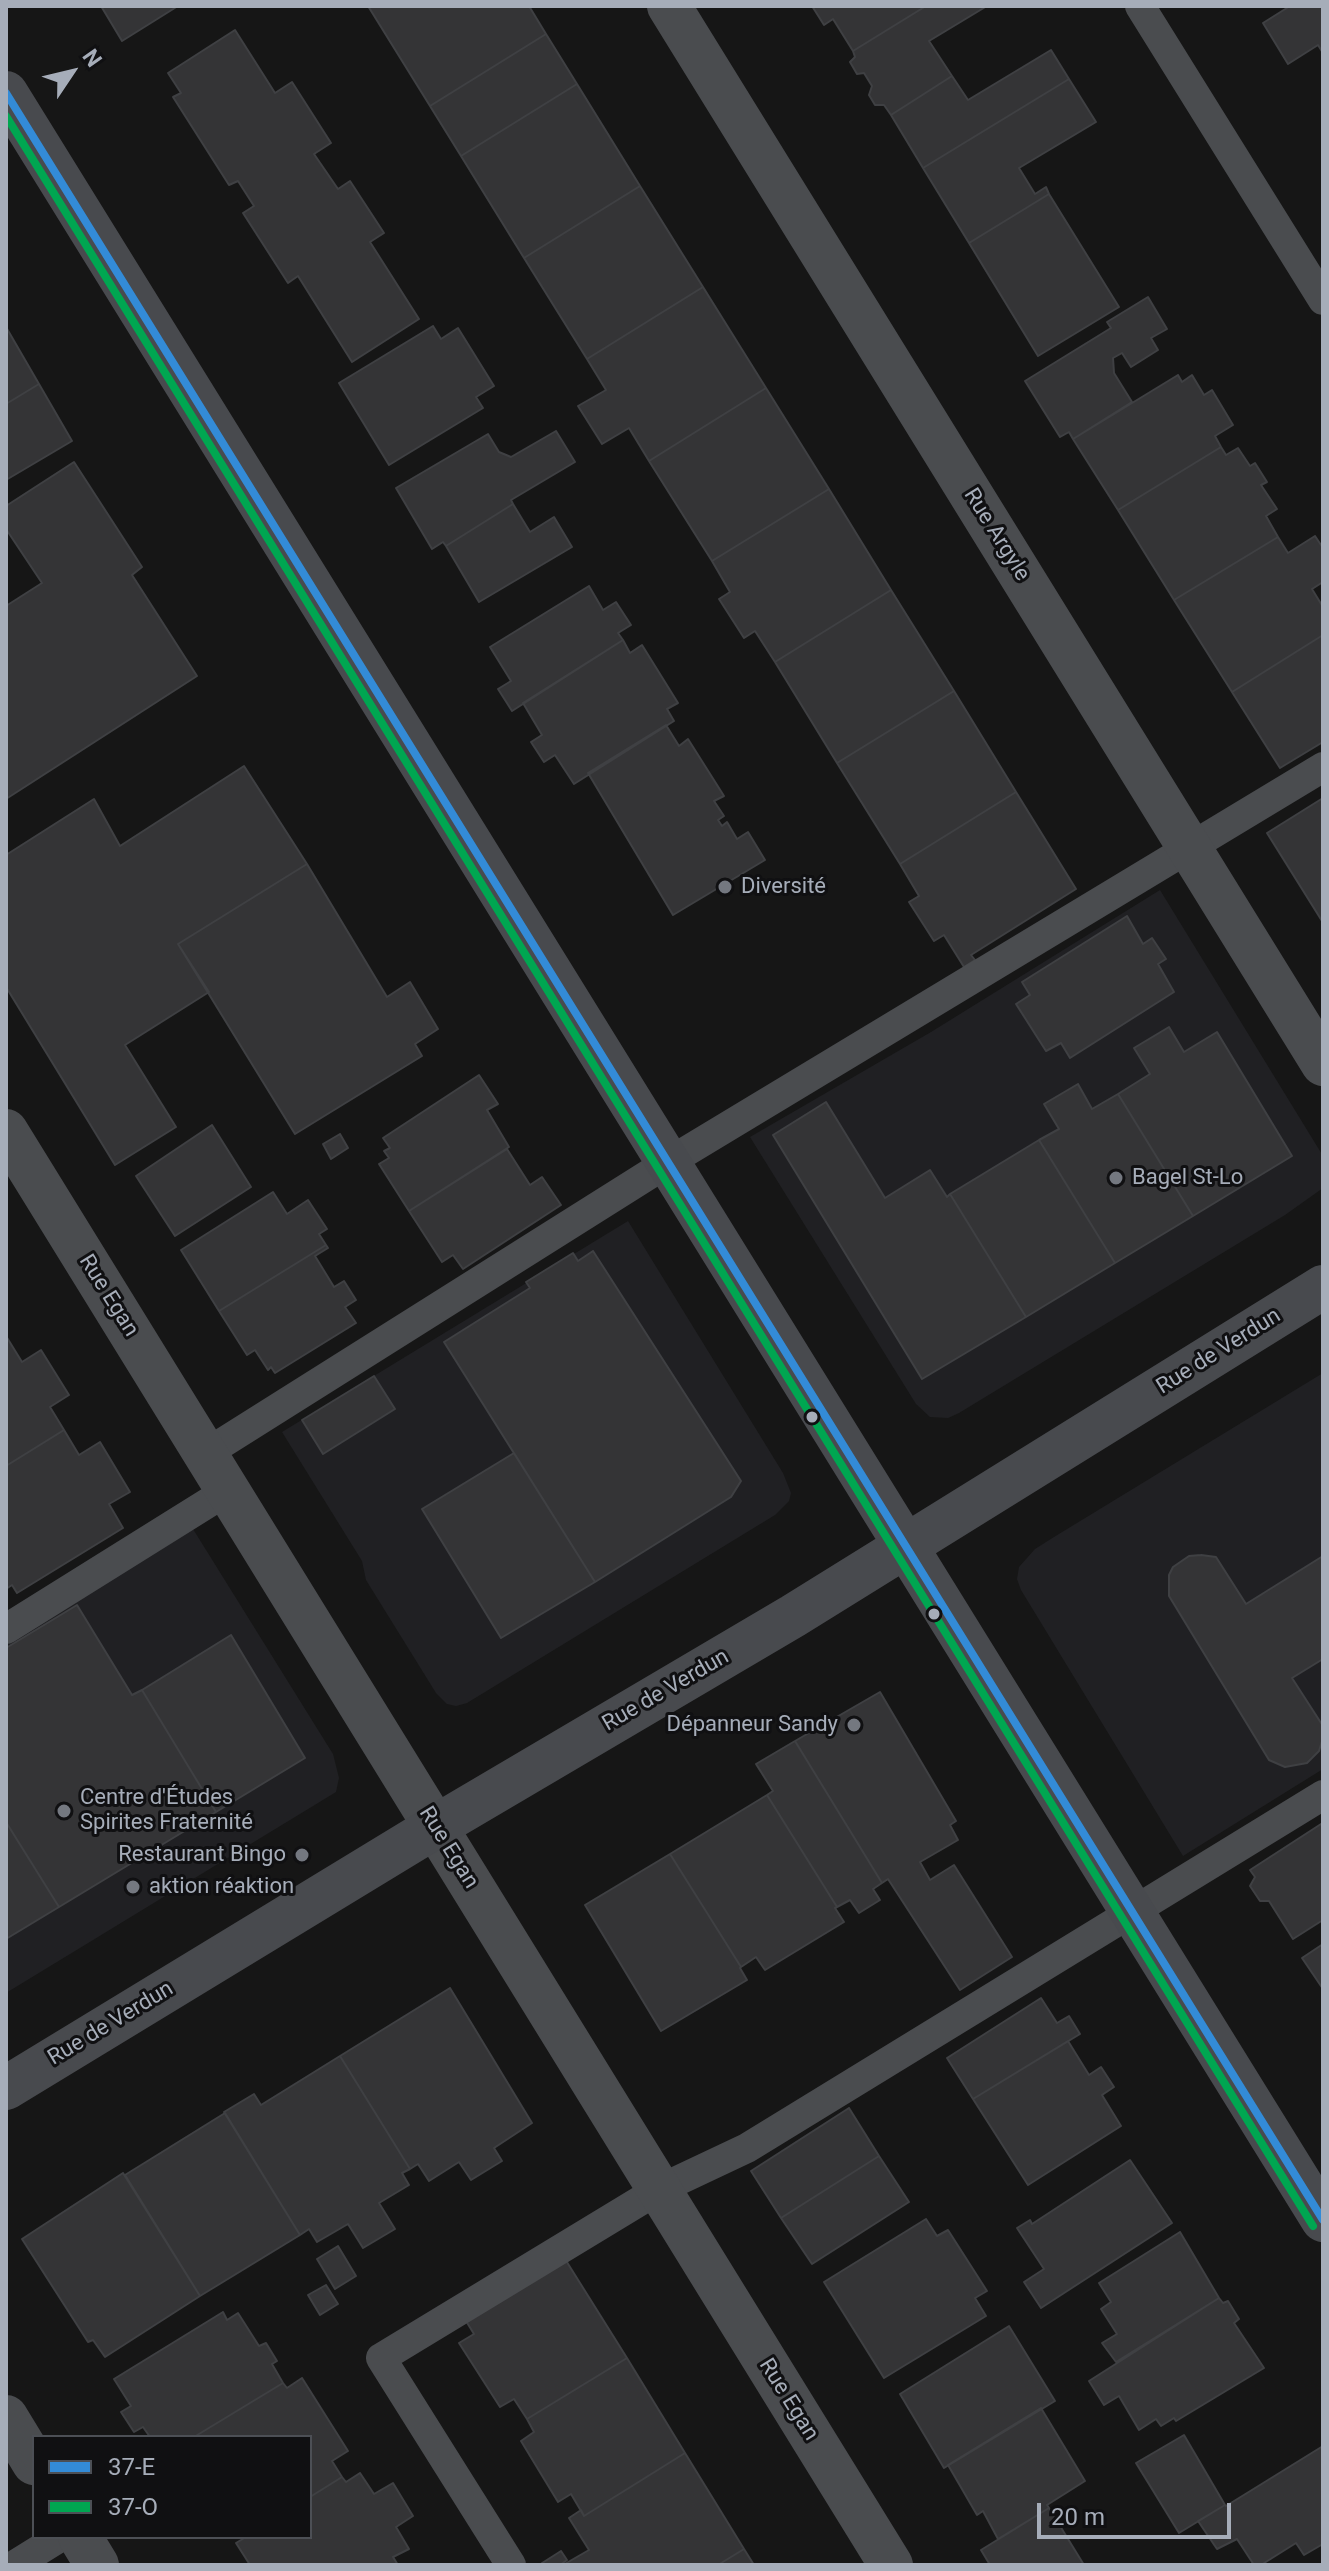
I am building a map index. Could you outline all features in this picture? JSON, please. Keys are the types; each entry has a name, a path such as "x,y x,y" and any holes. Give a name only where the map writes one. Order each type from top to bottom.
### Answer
{"street":[{"name":"Rue Argyle","path":"669,6 1323,1064"},
{"path":"6,93 1323,2220"},
{"name":"Rue Egan","path":"6,1131 891,2565"},
{"name":"Rue de Verdun","path":"6,2088 435,1827 793,1616 1323,1287"},
{"path":"6,2417 32,2460"},
{"path":"81,2539 97,2565"}],"lane":[{"path":"1140,6 1323,300"},
{"path":"205,1454 667,1163 1323,767"},
{"path":"6,1629 227,1491"},
{"path":"511,2565 381,2358 658,2190 747,2148 1323,1795"},
{"path":"15,2565 57,2539"}],"shaded area":[{"path":"1160,890 1323,1156 1323,1188 1285,1215 959,1413 948,1418 930,1417 916,1404 750,1137 931,1032"},
{"path":"628,1221 783,1473 791,1493 789,1501 775,1515 467,1703 456,1706 447,1704 436,1693 366,1580 362,1561 282,1432"},
{"path":"1323,1373 1323,1769 1183,1856 1021,1590 1017,1579 1019,1567 1035,1549"},
{"path":"193,1529 333,1754 339,1778 336,1792 6,1993 6,1645"}],"building":[{"path":"101,6 178,6 122,41"},
{"path":"368,6 529,6 546,34 430,106"},
{"path":"812,6 926,6 853,51 833,19 824,25"},
{"path":"926,6 987,6 929,41 952,76 891,115 884,105 875,105 869,95 872,86 864,73 857,74 850,62 855,57 853,51"},
{"path":"1290,6 1323,6 1323,53 1318,45 1288,64 1263,23"},
{"path":"235,30 275,93 292,82 331,143 314,154 338,189 350,181 384,233 370,242 419,319 352,362 298,276 288,283 243,213 254,206 238,181 229,185 173,97 181,93 168,73"},
{"path":"546,34 577,84 461,156 430,106"},
{"path":"1051,50 1069,79 923,168 891,115 952,76 968,100"},
{"path":"1069,79 1096,122 1019,168 1035,194 1046,187 1049,194 969,243 923,168"},
{"path":"577,84 640,186 524,258 461,156"},
{"path":"640,186 703,287 587,359 524,258"},
{"path":"1049,194 1119,307 1038,356 969,243"},
{"path":"703,287 766,388 649,461 629,428 602,444 578,406 606,390 587,359"},
{"path":"1148,297 1167,329 1151,338 1158,350 1131,367 1122,353 1113,358 1114,373 1132,402 1073,439 1069,432 1060,437 1025,381 1111,328 1107,322"},
{"path":"433,326 441,339 458,328 494,386 476,397 483,408 389,465 339,383"},
{"path":"6,327 39,384 6,404"},
{"path":"1178,375 1182,382 1192,375 1204,395 1212,390 1233,425 1215,436 1221,447 1118,510 1073,439"},
{"path":"39,384 72,441 6,480 6,404"},
{"path":"766,388 829,489 712,561 649,461"},
{"path":"556,431 575,462 511,500 513,504 446,546 443,542 432,549 396,488 488,434 499,452 511,457"},
{"path":"1221,447 1226,455 1238,448 1250,466 1255,463 1267,482 1261,485 1277,509 1266,516 1278,537 1174,600 1118,510"},
{"path":"74,462 142,567 132,575 197,676 6,799 6,606 42,583 6,529 6,506"},
{"path":"829,489 891,590 775,662 755,631 744,638 719,599 730,592 712,561"},
{"path":"513,504 530,532 554,517 572,547 479,602 446,546"},
{"path":"1315,536 1323,548 1323,582 1312,589 1323,607 1323,635 1232,692 1174,600 1278,537 1288,553"},
{"path":"589,586 603,610 616,602 631,625 618,633 623,640 512,711 498,689 511,681 490,647"},
{"path":"891,590 954,691 837,763 775,662"},
{"path":"1323,635 1323,742 1280,768 1232,692"},
{"path":"623,640 630,653 642,645 678,703 667,709 674,721 574,784 555,755 544,762 531,742 542,735 523,703"},
{"path":"954,691 1016,792 900,864 837,763"},
{"path":"666,725 679,746 688,739 724,796 714,801 724,816 718,820 722,826 727,822 737,839 748,832 765,860 673,915 588,773"},
{"path":"244,766 307,864 178,944 209,992 125,1045 176,1127 115,1165 6,987 6,855 94,799 120,846"},
{"path":"1016,792 1076,889 971,955 975,960 964,967 944,935 934,941 909,902 919,896 900,864"},
{"path":"1323,798 1323,920 1322,921 1267,833"},
{"path":"307,864 387,997 410,982 438,1029 415,1044 422,1056 295,1134 178,944"},
{"path":"1127,916 1143,944 1152,938 1166,959 1158,964 1174,992 1070,1058 1061,1043 1046,1051 1016,1004 1030,995 1022,982"},
{"path":"1169,1027 1184,1052 1217,1032 1292,1156 1193,1216 1118,1094 1150,1074 1134,1048"},
{"path":"479,1075 498,1104 487,1110 509,1147 409,1211 379,1164 389,1158 384,1151 390,1148 383,1138"},
{"name":"Bagel St-Lo","path":"1078,1084 1092,1109 1118,1094 1193,1216 1115,1263 1039,1140 1059,1129 1044,1104"},
{"path":"826,1102 885,1198 930,1170 947,1197 950,1194 1026,1317 922,1379 773,1135"},
{"path":"212,1125 251,1187 175,1236 136,1176"},
{"path":"340,1134 348,1148 331,1159 323,1144"},
{"path":"1039,1140 1115,1263 1026,1317 950,1194"},
{"path":"507,1149 530,1185 542,1177 561,1205 463,1269 453,1255 442,1262 409,1211"},
{"path":"273,1192 287,1214 308,1200 327,1229 319,1234 326,1245 219,1311 181,1250"},
{"path":"326,1245 328,1248 315,1256 334,1287 344,1281 356,1300 345,1307 356,1323 275,1373 271,1367 268,1370 255,1350 247,1355 219,1311"},
{"path":"593,1251 741,1481 731,1497 595,1582 444,1342 530,1288 526,1282 573,1253 578,1261"},
{"path":"6,1336 22,1362 41,1350 69,1395 50,1407 64,1430 6,1466"},
{"path":"374,1376 395,1409 323,1454 302,1420"},
{"path":"64,1430 79,1455 100,1442 130,1492 109,1504 123,1528 17,1593 12,1585 6,1589 6,1466"},
{"path":"514,1453 595,1582 501,1638 422,1509"},
{"path":"1189,1556 1216,1557 1246,1604 1323,1556 1323,1659 1292,1678 1323,1726 1319,1751 1307,1763 1285,1767 1269,1760 1169,1596 1169,1575 1173,1567"},
{"path":"77,1605 132,1695 142,1690 216,1812 59,1907 6,1822 6,1648"},
{"path":"231,1635 305,1758 216,1812 142,1690"},
{"path":"880,1692 956,1821 950,1825 958,1840 920,1862 930,1880 954,1865 1012,1957 960,1990 888,1879 882,1883 795,1741"},
{"path":"795,1741 882,1883 873,1889 880,1900 859,1913 850,1900 837,1907 767,1795 773,1791 756,1764"},
{"path":"767,1795 844,1922 765,1970 756,1957 741,1967 670,1854"},
{"path":"6,1822 59,1907 6,1939"},
{"path":"1321,1824 1323,1920 1293,1939 1269,1901 1260,1901 1250,1886 1255,1877 1250,1870"},
{"path":"670,1854 747,1980 661,2031 585,1905"},
{"path":"1323,1944 1323,1989 1302,1958"},
{"path":"450,1988 532,2123 494,2148 502,2161 471,2180 459,2162 429,2181 418,2164 410,2169 340,2056"},
{"path":"1041,1998 1057,2023 1069,2016 1080,2034 973,2099 947,2058"},
{"path":"1068,2041 1089,2075 1101,2067 1114,2087 1102,2095 1121,2126 1028,2185 973,2099"},
{"path":"340,2056 410,2169 402,2173 409,2185 379,2203 395,2229 363,2248 348,2224 317,2242 309,2229 300,2235 224,2112 254,2094 261,2105"},
{"path":"849,2108 879,2156 781,2218 751,2171"},
{"path":"225,2113 300,2235 200,2296 125,2175"},
{"path":"879,2156 909,2202 812,2264 781,2218"},
{"path":"1130,2160 1172,2223 1041,2308 1024,2282 1044,2269 1017,2228 1030,2220 1032,2224"},
{"path":"123,2173 200,2296 105,2357 93,2340 88,2342 22,2239"},
{"path":"926,2219 937,2236 948,2230 987,2291 975,2298 986,2316 884,2378 824,2282"},
{"path":"1180,2232 1219,2298 1116,2362 1102,2343 1117,2334 1101,2309 1111,2302 1099,2283"},
{"path":"338,2246 356,2276 335,2289 317,2259"},
{"path":"565,2259 627,2358 527,2419 514,2399 500,2407 459,2343 474,2334 466,2321"},
{"path":"326,2285 338,2304 320,2315 308,2295"},
{"path":"1219,2298 1223,2303 1228,2301 1239,2319 1234,2323 1264,2368 1176,2421 1174,2418 1161,2426 1156,2419 1139,2430 1119,2396 1104,2405 1089,2381"},
{"path":"223,2312 227,2320 238,2313 259,2346 266,2343 277,2361 272,2364 283,2383 197,2435 149,2435 143,2427 134,2432 121,2412 131,2406 114,2379"},
{"path":"1009,2326 1055,2401 944,2468 900,2394"},
{"path":"627,2358 685,2453 584,2516 571,2494 558,2502 521,2441 534,2432 527,2419"},
{"path":"302,2378 348,2451 332,2461 342,2477 312,2496 312,2435 197,2435 283,2383 287,2388"},
{"path":"1041,2408 1085,2481 1047,2505 1049,2508 998,2539 983,2511 977,2515 948,2465"},
{"path":"1184,2435 1225,2505 1179,2533 1136,2463"},
{"path":"1323,2446 1323,2544 1304,2555 1296,2543 1261,2565 1254,2565 1237,2539 1217,2549 1198,2521"},
{"path":"685,2453 744,2549 718,2565 563,2565 589,2550 569,2518 581,2510 584,2516"},
{"path":"360,2473 374,2494 393,2483 413,2516 396,2527 409,2549 393,2557 398,2565 250,2565 236,2543 243,2539 312,2539 312,2496 342,2477 346,2482"},
{"path":"1049,2508 1084,2565 990,2565 981,2550"},
{"path":"744,2549 754,2565 718,2565"},
{"path":"561,2551 567,2560 560,2565 539,2565"}],"transit line":[{"name":"37-E","path":"6,93 1323,2220"},
{"name":"37-O","path":"6,116 1313,2226"}],"place":[{"name":"Diversité","path":"725,887"},
{"name":"Bagel St-Lo","path":"1116,1178"},
{"name":"Dépanneur Sandy","path":"854,1725"},
{"name":"Centre d'Études Spirites Fraternité","path":"64,1811"},
{"name":"Restaurant Bingo","path":"302,1855"},
{"name":"aktion réaktion","path":"133,1887"}]}
